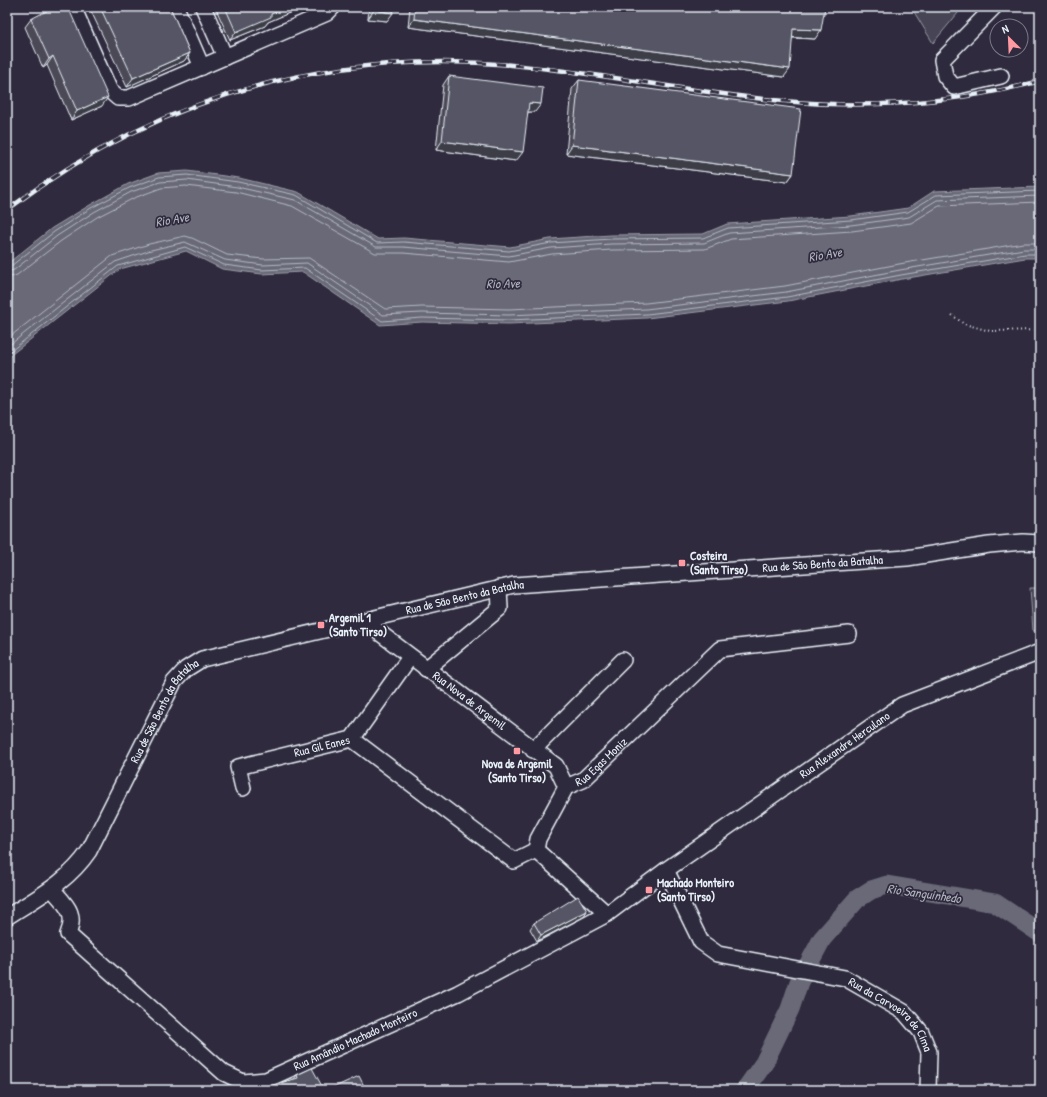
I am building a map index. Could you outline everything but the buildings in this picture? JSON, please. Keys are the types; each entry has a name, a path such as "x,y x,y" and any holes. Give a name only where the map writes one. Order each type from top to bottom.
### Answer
{"street":[{"path":"73,7 110,91 118,98 129,98 327,13 334,7"},
{"path":"176,7 202,67"},
{"path":"203,7 225,57"},
{"path":"994,7 942,60 945,76 954,86 1001,76"},
{"name":"Rua de São Bento da Batalha","path":"7,917 52,889 78,868 89,851 174,682 186,669 202,659 514,585 907,558 990,545 1023,542 1040,543"},
{"path":"426,669 500,608 499,588"},
{"name":"Rua Nova de Argemil","path":"364,621 556,766 566,787"},
{"name":"Rua Egas Moniz","path":"536,850 538,839 566,787 583,780 720,649 849,634"},
{"name":"Rua Gil Eanes","path":"243,788 238,767 352,739 410,657"},
{"name":"Rua Alexandre Herculano","path":"666,870 902,705 1038,657"},
{"path":"533,750 623,660"},
{"path":"352,739 514,861 536,850 607,914"},
{"name":"Rua Amândio Machado Monteiro","path":"52,889 70,909 73,923 68,934 224,1073 243,1082 266,1080 328,1054 458,993 607,914 666,870"},
{"name":"Rua da Carvoeira de Cima","path":"666,870 701,942 718,954 845,978 904,1012 921,1032 929,1052 928,1090"}],"path":[{"path":"952,315 964,324 990,331 1040,330"}],"shaded area":[{"path":"911,7 963,7 933,43"},
{"path":"1030,588 1040,588 1040,630 1033,631"}],"water":[{"name":"Rio Ave","path":"187,171 239,178 298,192 378,239 404,238 510,247 550,239 611,235 703,234 727,224 851,216 908,208 934,191 1040,187 1040,258 1025,258 902,279 788,301 647,318 509,324 422,322 380,325 303,272 262,274 222,269 186,251 120,269 12,354 7,361 7,264 52,228 128,184 158,173"}],"waterway":[{"name":"Rio Sanguinhedo","path":"745,1090 764,1063 790,1009 799,982 822,939 857,899 871,890 887,885 995,903 1040,933"}],"railway":[{"path":"7,210 64,171 123,137 183,110 246,89 310,74 375,65 443,62 512,65 784,101 848,104 880,104 945,99 1009,89 1040,81"}],"place":[{"name":"Costeira (Santo Tirso)","path":"682,563"},
{"name":"Argemil 1 (Santo Tirso)","path":"321,625"},
{"name":"Nova de Argemil (Santo Tirso)","path":"517,751"},
{"name":"Machado Monteiro (Santo Tirso)","path":"649,890"}]}
